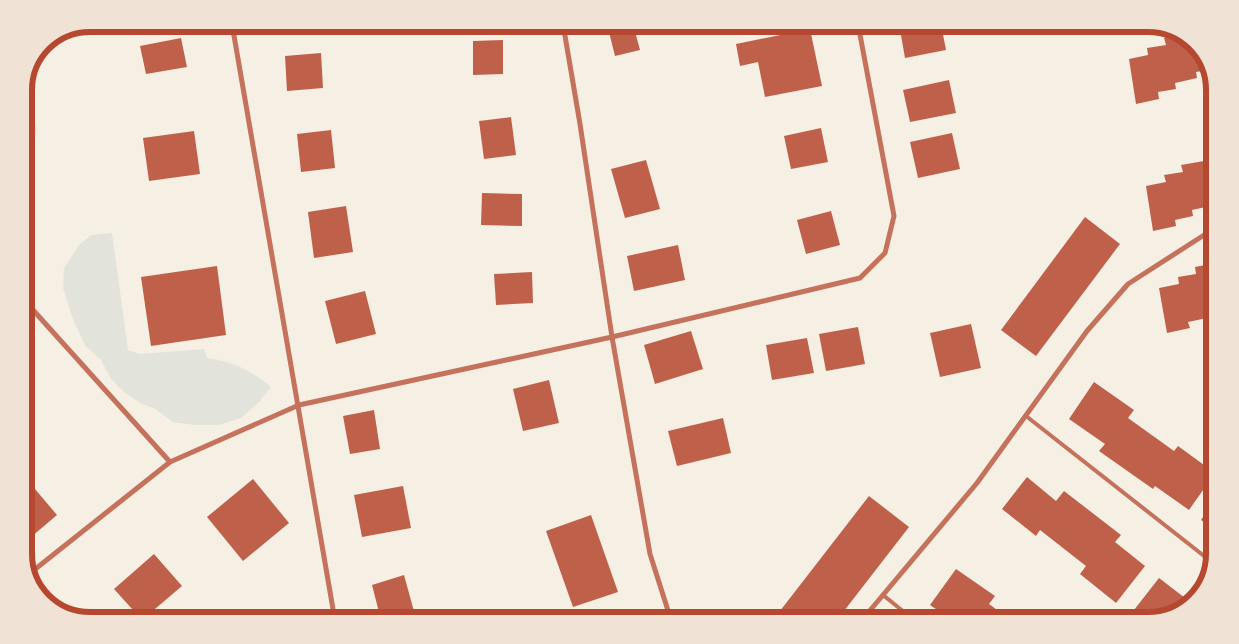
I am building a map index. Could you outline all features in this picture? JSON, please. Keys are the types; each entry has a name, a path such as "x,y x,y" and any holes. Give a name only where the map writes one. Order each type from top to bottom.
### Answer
{"street":[{"path":"233,32 334,612"},
{"path":"564,32 612,337 650,554 668,612"},
{"path":"35,570 170,462 299,405 612,337 860,278 885,253 894,216 860,32"},
{"path":"869,612 977,483 1087,331 1128,284 1206,234"},
{"path":"33,310 170,462"}],"lane":[{"path":"1026,416 1206,557"},
{"path":"883,595 904,612"}],"shaded area":[{"path":"33,112 37,131 33,145"},
{"path":"112,233 128,350 140,354 204,349 207,358 233,364 256,376 271,387 259,402 241,418 219,425 195,425 173,422 155,409 140,403 124,392 111,379 101,360 85,345 73,319 63,288 64,268 79,245 91,235"}],"building":[{"path":"609,32 635,32 640,50 615,56"},
{"path":"795,32 811,32 822,86 765,97 758,62 740,66 736,44"},
{"path":"900,32 943,32 946,50 905,58"},
{"path":"1170,37 1187,47 1197,58 1203,71 1196,72 1197,78 1175,83 1176,89 1158,92 1159,99 1136,104 1129,59 1148,55 1147,48 1166,45 1164,38"},
{"path":"181,38 187,67 146,74 140,46"},
{"path":"503,40 503,74 473,75 473,41"},
{"path":"321,53 323,88 287,91 285,56"},
{"path":"949,80 956,113 910,122 903,90"},
{"path":"511,117 516,155 484,159 479,121"},
{"path":"821,128 828,162 791,169 784,136"},
{"path":"331,130 335,168 301,172 297,134"},
{"path":"194,131 200,174 149,181 143,138"},
{"path":"952,133 960,169 918,178 910,142"},
{"path":"1206,154 1206,207 1192,210 1193,216 1175,220 1176,226 1153,231 1146,186 1166,182 1164,175 1183,172 1181,165 1204,161 1203,155"},
{"path":"646,160 660,209 625,218 611,169"},
{"path":"482,193 522,194 522,226 481,225"},
{"path":"346,206 353,252 314,258 308,212"},
{"path":"831,211 840,245 806,254 797,220"},
{"path":"1085,217 1120,244 1036,356 1001,330"},
{"path":"678,245 685,280 634,291 627,256"},
{"path":"1206,265 1206,318 1188,322 1190,328 1167,333 1159,288 1179,284 1178,277 1196,274 1195,267"},
{"path":"217,266 226,335 151,346 141,277"},
{"path":"532,272 533,303 496,305 494,274"},
{"path":"365,291 376,334 336,344 325,301"},
{"path":"971,324 981,368 940,377 930,333"},
{"path":"858,327 865,364 826,371 819,334"},
{"path":"691,331 703,369 655,384 644,345"},
{"path":"807,338 814,373 772,380 766,345"},
{"path":"549,380 559,423 523,431 513,389"},
{"path":"1094,382 1134,410 1128,418 1174,451 1178,446 1206,466 1206,486 1189,510 1155,486 1153,489 1099,451 1105,444 1069,419"},
{"path":"374,410 380,449 350,454 343,416"},
{"path":"723,418 731,453 677,466 668,431"},
{"path":"1027,477 1056,501 1064,491 1121,535 1115,542 1145,566 1116,603 1080,574 1086,566 1040,530 1036,536 1002,509"},
{"path":"253,479 289,523 243,561 207,517"},
{"path":"403,486 411,528 362,537 354,495"},
{"path":"33,487 57,515 33,535"},
{"path":"869,496 909,527 843,612 779,612"},
{"path":"1206,512 1206,524 1201,520"},
{"path":"591,515 618,592 573,607 546,531"},
{"path":"154,554 182,586 151,612 135,612 114,589"},
{"path":"956,569 995,596 989,604 1000,612 940,612 930,605"},
{"path":"404,575 414,612 379,612 372,585"},
{"path":"1159,578 1186,598 1164,610 1137,612 1134,610"}]}
